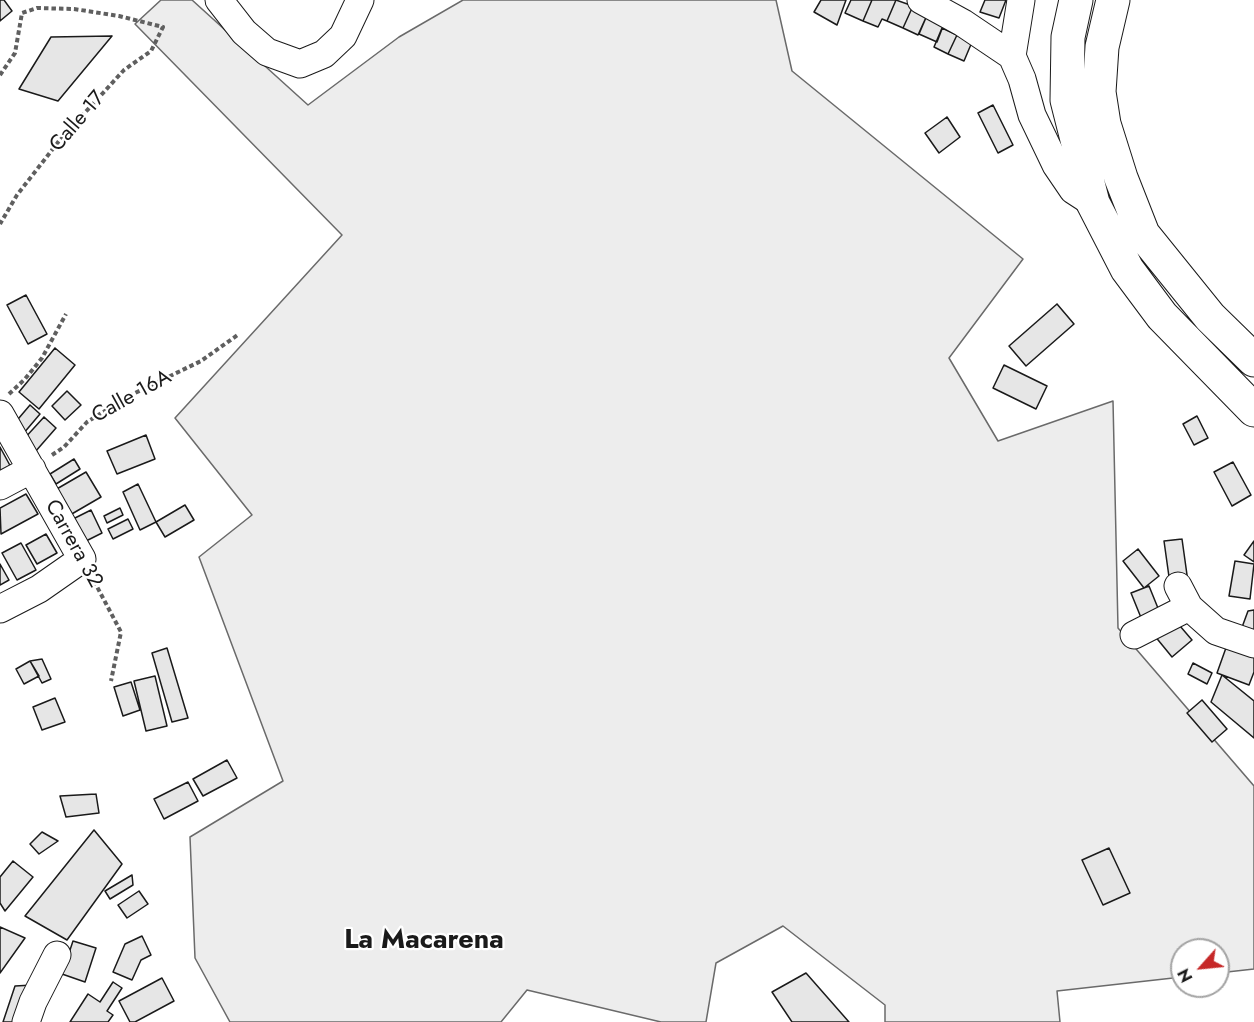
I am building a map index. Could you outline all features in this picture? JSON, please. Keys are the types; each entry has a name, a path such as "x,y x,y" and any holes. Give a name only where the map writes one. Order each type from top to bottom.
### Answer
{"highway":[{"path":"1076,0 1068,37 1067,100 1093,203 1127,269 1162,316 1254,410"},
{"path":"1113,0 1102,47 1099,92 1104,123 1143,234 1210,317 1254,360"}],"street":[{"path":"219,0 244,32 267,52 300,64 324,54 343,36 360,0"},
{"path":"921,0 963,23 1012,56"},
{"path":"1021,0 1012,56 1032,115 1056,165 1073,190 1093,203"},
{"name":"Carrera 32","path":"4,404 32,469 82,559"},
{"path":"0,486 32,469"},
{"path":"0,609 39,589 82,559"},
{"path":"1134,635 1184,596 1216,631 1254,644"},
{"path":"26,1022 33,1002 57,955"}],"path":[{"name":"Calle 17","path":"0,75 15,53 22,13 37,8 74,9 119,16 162,27 151,51 124,70 59,141 17,195 0,224"},
{"path":"4,404 42,358 66,314"},
{"name":"Calle 16A","path":"32,469 63,447 87,422 131,395 201,361 239,334"},
{"name":"Carrera 32","path":"82,559 121,632 111,681"}],"shaded area":[{"path":"161,0 192,0 308,105 399,37 463,0 776,0 792,71 1023,259 949,358 998,441 1113,401 1118,628 1254,786 1254,969 1230,972 1230,938 1170,938 1170,978 1057,991 1060,1022 885,1022 885,1005 783,926 716,963 706,1022 661,1022 527,990 501,1022 230,1022 195,958 190,837 283,781 199,557 252,515 175,418 342,235 135,24"}],"building":[{"path":"0,0 4,0 12,11 0,21"},
{"path":"821,0 846,0 837,25 814,12"},
{"path":"851,0 872,0 863,21 845,13"},
{"path":"872,0 896,0 887,21 882,19 878,27 863,21"},
{"path":"896,0 913,6 903,28 887,21"},
{"path":"985,0 1006,0 999,18 980,12"},
{"path":"913,6 928,13 918,35 903,28"},
{"path":"928,13 945,21 937,42 919,34"},
{"path":"942,28 957,35 948,54 934,47"},
{"path":"957,35 972,42 964,61 948,54"},
{"path":"112,36 58,101 19,89 51,37"},
{"path":"993,105 1013,145 998,153 978,113"},
{"path":"947,117 960,137 939,153 925,133"},
{"path":"26,295 47,334 28,344 7,305"},
{"path":"1057,304 1074,324 1026,366 1009,346"},
{"path":"55,348 75,365 39,409 19,392"},
{"path":"1004,365 1047,386 1036,409 993,388"},
{"path":"67,391 81,405 65,420 52,406"},
{"path":"30,405 40,414 23,434 13,425"},
{"path":"1197,416 1208,438 1194,445 1183,424"},
{"path":"44,417 56,428 35,452 23,440"},
{"path":"146,435 155,459 117,474 107,451"},
{"path":"0,447 13,471 0,478"},
{"path":"74,459 80,469 56,484 50,474"},
{"path":"1233,462 1251,495 1232,506 1214,472"},
{"path":"86,472 101,497 70,515 55,490"},
{"path":"138,484 156,522 140,530 123,492"},
{"path":"26,494 38,514 1,534 0,508"},
{"path":"185,505 194,520 165,537 156,522"},
{"path":"120,508 123,515 107,523 104,516"},
{"path":"91,510 102,533 82,543 71,520"},
{"path":"128,519 133,529 113,539 108,529"},
{"path":"46,534 57,553 37,564 26,545"},
{"path":"1182,539 1188,582 1170,584 1164,541"},
{"path":"1254,541 1254,562 1244,555"},
{"path":"21,543 36,570 17,580 2,553"},
{"path":"1138,549 1159,576 1144,588 1123,561"},
{"path":"1235,561 1254,564 1250,599 1229,596"},
{"path":"0,564 9,580 0,585"},
{"path":"1149,586 1162,618 1144,625 1131,593"},
{"path":"1254,610 1254,633 1241,630 1248,611"},
{"path":"1174,619 1192,640 1172,657 1154,635"},
{"path":"1227,645 1254,655 1254,672 1249,685 1217,673"},
{"path":"167,648 188,718 172,722 152,653"},
{"path":"42,659 51,679 42,683 30,661"},
{"path":"30,661 39,676 24,684 16,669"},
{"path":"1193,663 1212,673 1207,684 1188,674"},
{"path":"1222,675 1254,701 1254,738 1211,702"},
{"path":"155,676 167,726 146,731 134,681"},
{"path":"131,682 140,710 123,716 114,687"},
{"path":"55,698 65,722 42,730 33,707"},
{"path":"1202,700 1227,729 1212,742 1187,713"},
{"path":"227,760 237,778 203,796 193,779"},
{"path":"188,782 198,801 164,819 154,799"},
{"path":"96,794 99,813 66,817 60,796"},
{"path":"94,830 122,864 67,940 25,916"},
{"path":"42,832 58,841 39,854 30,844"},
{"path":"1109,848 1130,893 1103,905 1082,860"},
{"path":"13,861 33,877 5,911 0,903 0,877"},
{"path":"132,875 133,885 110,899 105,891"},
{"path":"139,891 148,904 127,918 118,905"},
{"path":"0,927 25,938 0,973"},
{"path":"142,936 151,955 141,960 132,980 113,972 125,944"},
{"path":"73,941 96,948 85,982 62,974"},
{"path":"806,973 849,1022 792,1022 772,992"},
{"path":"162,978 174,1001 135,1022 130,1022 119,1001"},
{"path":"113,982 122,988 107,1011 113,1015 108,1022 70,1022 88,994 100,1002"},
{"path":"33,985 17,1022 3,1022 15,986"}],"district":[{"name":"La Macarena","path":"424,941"}]}
